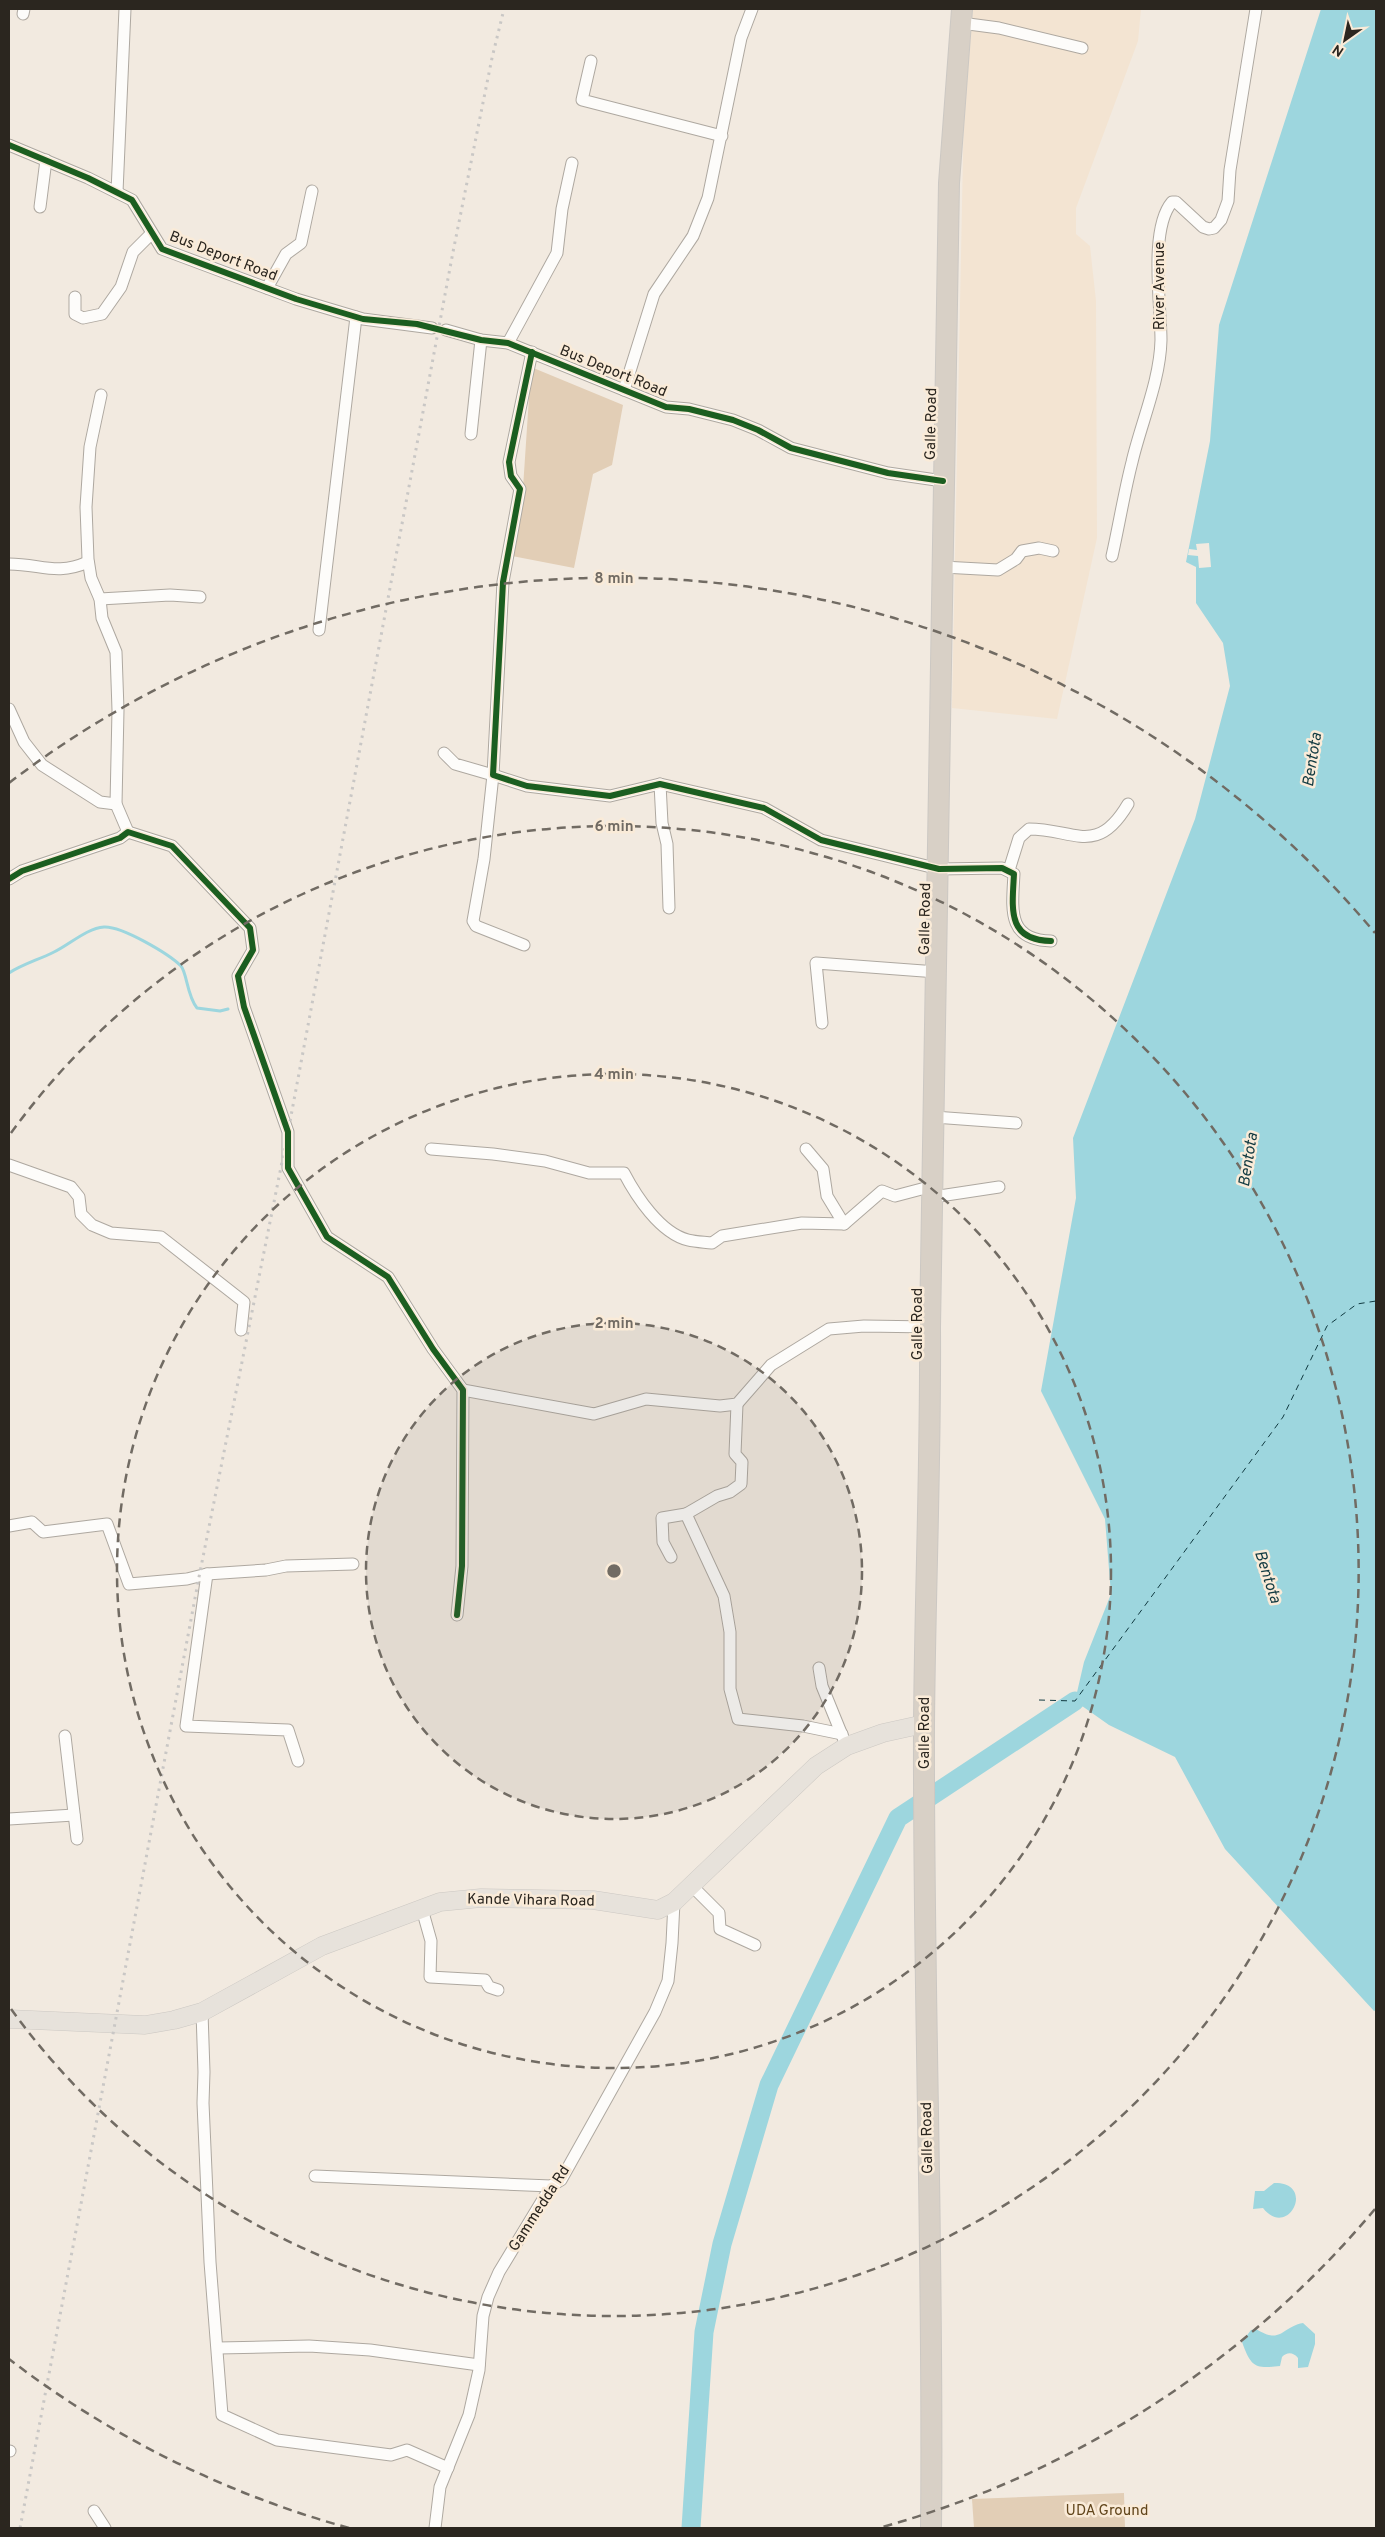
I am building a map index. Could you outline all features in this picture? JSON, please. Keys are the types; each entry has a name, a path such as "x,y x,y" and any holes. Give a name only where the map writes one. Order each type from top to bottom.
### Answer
{"highway":[{"name":"Galle Road","path":"931,2528 931,2273 924,1732 931,1428 930,1327 949,183 961,16"}],"main road":[{"name":"Kande Vihara Road","path":"9,2019 145,2026 202,2012 322,1946 440,1902 481,1898 593,1900 658,1910 674,1902 845,1740 883,1733 924,1732"}],"street":[{"path":"117,192 125,9"},
{"path":"624,390 654,294 692,236 708,198 741,38 752,9"},
{"name":"River Avenue","path":"1112,556 1132,462 1154,384 1161,342 1158,274 1162,223 1168,206 1172,202 1176,202 1203,227 1214,228 1221,220 1228,201 1230,170 1256,9"},
{"path":"961,16 999,28 1082,48"},
{"path":"591,61 582,100 722,136"},
{"name":"Bus Deport Road","path":"9,145 132,200 151,234 162,249 267,288 356,317 432,328"},
{"path":"40,207 46,160"},
{"path":"508,343 557,254 562,209 572,163"},
{"path":"267,288 286,254 301,243 312,191"},
{"path":"75,297 75,314 84,318 102,314 121,287 134,252 151,234"},
{"path":"319,630 356,317"},
{"name":"Bus Deport Road","path":"446,330 481,340 508,343 666,407 733,420 791,448 888,474 943,482"},
{"path":"471,434 481,340"},
{"path":"524,945 476,926 473,921 484,859 493,775 503,582 520,489 511,476 509,462 532,352"},
{"path":"101,395 90,447 86,507 88,562 91,578 100,599 102,618 116,652 118,710 116,804 128,832 172,846 250,928 253,950 238,976 244,1007 288,1132 288,1168 327,1237 388,1277 433,1349 463,1390 462,1566 457,1615"},
{"path":"942,567 998,570 1016,559 1022,551 1039,548 1053,551"},
{"path":"9,564 28,564 54,571 74,568 88,562"},
{"path":"100,599 161,595 200,597"},
{"path":"9,709 24,742 42,765 100,802 116,804"},
{"path":"444,753 455,764 527,786 610,796 660,784 764,808 821,840 939,869 1002,868 1014,874 1014,915 1020,932 1028,938 1051,941"},
{"path":"660,784 662,822 667,844 668,908"},
{"path":"1008,870 1019,838 1029,829 1090,837 1108,829 1118,821 1128,804"},
{"path":"9,879 22,871 120,838 128,832"},
{"path":"822,1023 816,962 937,972"},
{"path":"934,1117 1016,1123"},
{"path":"430,1149 493,1154 569,1166 589,1173 624,1173 636,1196 668,1229 686,1240 712,1243 722,1236 802,1223 844,1224 882,1191 895,1196 999,1187"},
{"path":"806,1149 823,1169 827,1196 844,1224"},
{"path":"9,1165 71,1187 79,1197 81,1214 92,1225 111,1233 161,1238 244,1302 241,1330"},
{"path":"671,1556 663,1542 662,1518 686,1514 717,1496 730,1492 741,1484 742,1462 735,1454 737,1404 772,1365 829,1329 864,1326 930,1327"},
{"path":"463,1390 594,1414 646,1399 720,1406 737,1404"},
{"path":"686,1514 724,1596 730,1632 730,1689 738,1719 803,1726 845,1740"},
{"path":"9,1526 32,1522 43,1532 107,1524 129,1584 186,1579 207,1574 266,1570 286,1566 353,1564"},
{"path":"207,1574 186,1726 288,1730 298,1761"},
{"path":"819,1668 822,1686 845,1740"},
{"path":"64,1736 77,1840"},
{"path":"9,1820 74,1815"},
{"path":"691,1885 719,1913 720,1929 755,1945"},
{"name":"Gammedda Rd","path":"435,2528 440,2487 469,2415 480,2365 483,2316 488,2297 499,2272 551,2186 561,2180 656,2012 668,1981 674,1902"},
{"path":"422,1908 432,1941 430,1977 485,1980 489,1987 498,1990"},
{"path":"202,2012 203,2103 210,2262 222,2415 277,2440 391,2455 408,2450 448,2468"},
{"path":"314,2176 551,2186"},
{"path":"218,2348 310,2346 362,2350 480,2365"},
{"path":"94,2511 105,2528"}],"shaded area":[{"path":"971,9 1141,9 1138,41 1076,208 1076,234 1090,246 1096,301 1097,538 1057,719 952,708 964,105"}],"green space":[{"path":"531,367 623,405 612,465 593,474 574,568 512,556 523,488"},
{"name":"UDA Ground","path":"1124,2493 1125,2528 974,2528 972,2499"}],"water":[{"name":"Bentota","path":"1321,9 1376,9 1376,2010 1374,2011 1225,1849 1175,1757 1109,1725 1075,1701 1084,1662 1111,1594 1105,1519 1041,1391 1076,1198 1073,1138 1195,819 1230,686 1223,643 1196,603 1196,567 1186,562 1210,441 1219,325"},
{"path":"1274,2183 1287,2185 1294,2191 1296,2199 1294,2207 1289,2214 1281,2217 1272,2216 1263,2208 1253,2209 1255,2191 1264,2191"},
{"path":"1303,2323 1315,2334 1315,2344 1308,2367 1298,2368 1298,2358 1292,2354 1282,2357 1280,2366 1272,2367 1259,2366 1248,2357 1242,2342 1251,2330 1256,2329 1265,2334 1276,2335"}],"pier":[{"path":"1209,543 1211,567 1199,568 1198,556 1188,555 1189,549 1197,550 1196,544"}],"waterway":[{"path":"9,973 54,952 91,930 104,927 112,928 145,942 181,966 191,997 197,1008 220,1011 228,1009"},
{"path":"691,2528 704,2332 722,2244 769,2085 898,1818 1075,1701"}],"ferry route":[{"path":"1039,1700 1075,1701 1283,1417 1327,1326 1357,1304 1376,1301"}],"railway":[{"path":"20,2528 199,1577 288,1132 453,252 492,58 504,9"}],"cycle path":[{"path":"9,145 88,178 132,200 162,249 296,299 363,319 417,324 481,340 508,343 666,407 689,409 733,420 758,430 791,448 888,473 943,481"},
{"path":"532,352 509,462 511,476 520,489 503,582 493,775 527,786 610,796 660,784 764,808 821,840 939,869 1002,868 1014,874 1013,911 1019,929 1026,935 1051,941"},
{"path":"9,879 22,871 120,838 128,832 172,846 250,928 253,950 238,976 244,1007 288,1132 288,1168 327,1237 388,1277 433,1349 463,1390 462,1566 457,1615"}]}
